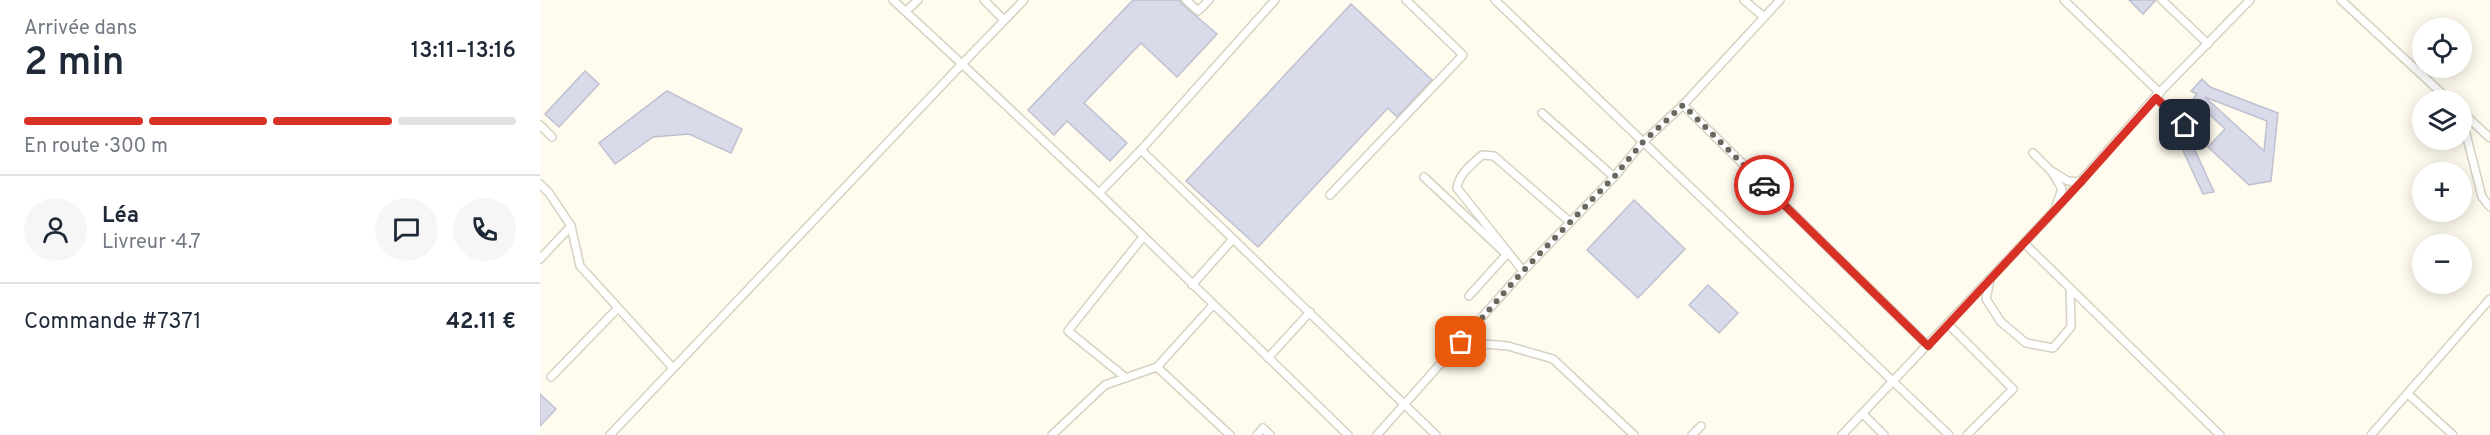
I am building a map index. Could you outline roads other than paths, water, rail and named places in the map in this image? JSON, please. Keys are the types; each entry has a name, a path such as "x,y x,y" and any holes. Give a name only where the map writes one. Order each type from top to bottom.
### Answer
{"lane":[{"path":"894,0 1099,193 1348,435"},
{"path":"906,11 918,0"},
{"path":"984,0 1004,20"},
{"path":"610,435 1024,0"},
{"path":"1186,0 1198,11 1209,0"},
{"path":"1099,193 1141,150 1275,0"},
{"path":"1330,195 1463,55 1406,0"},
{"path":"1495,0 1949,435"},
{"path":"1744,0 1764,17"},
{"path":"1377,435 1523,271 1614,177 1642,143 1683,105 1780,0"},
{"path":"2064,0 2200,138"},
{"path":"2162,0 2208,44"},
{"path":"1842,435 1895,382 2081,182 2158,95 2250,0"},
{"path":"2341,0 2439,90"},
{"path":"1683,105 1928,346"},
{"path":"1542,112 1614,177"},
{"path":"2472,121 2490,138"},
{"path":"540,125 552,137"},
{"path":"1141,150 1436,435"},
{"path":"2470,150 2482,197 2490,207"},
{"path":"2033,153 2052,172 2062,189 2054,211"},
{"path":"1523,271 1457,188 1459,180 1471,165 1482,155 1494,156 1570,222"},
{"path":"2052,172 2068,181 2081,182"},
{"path":"1424,177 1523,271"},
{"path":"540,184 549,193 571,226 580,266 673,369"},
{"path":"540,259 571,226"},
{"path":"1126,378 1068,331 1143,237"},
{"path":"1192,285 1233,239"},
{"path":"2024,243 2220,435"},
{"path":"1469,296 1506,255"},
{"path":"1990,280 1986,299 2001,322 2026,343 2053,348 2071,327 2070,288"},
{"path":"2370,435 2409,394 2490,299"},
{"path":"1052,435 1105,385 1157,367 1213,305"},
{"path":"551,377 618,308"},
{"path":"1268,358 1310,312"},
{"path":"1948,324 2013,389 1967,435"},
{"path":"1461,342 1508,346 1553,359 1634,435"},
{"path":"1157,367 1230,435"},
{"path":"2409,394 2454,435"},
{"path":"1863,414 1884,435"},
{"path":"1692,435 1701,426"},
{"path":"1257,435 1263,428 1270,435"}]}
